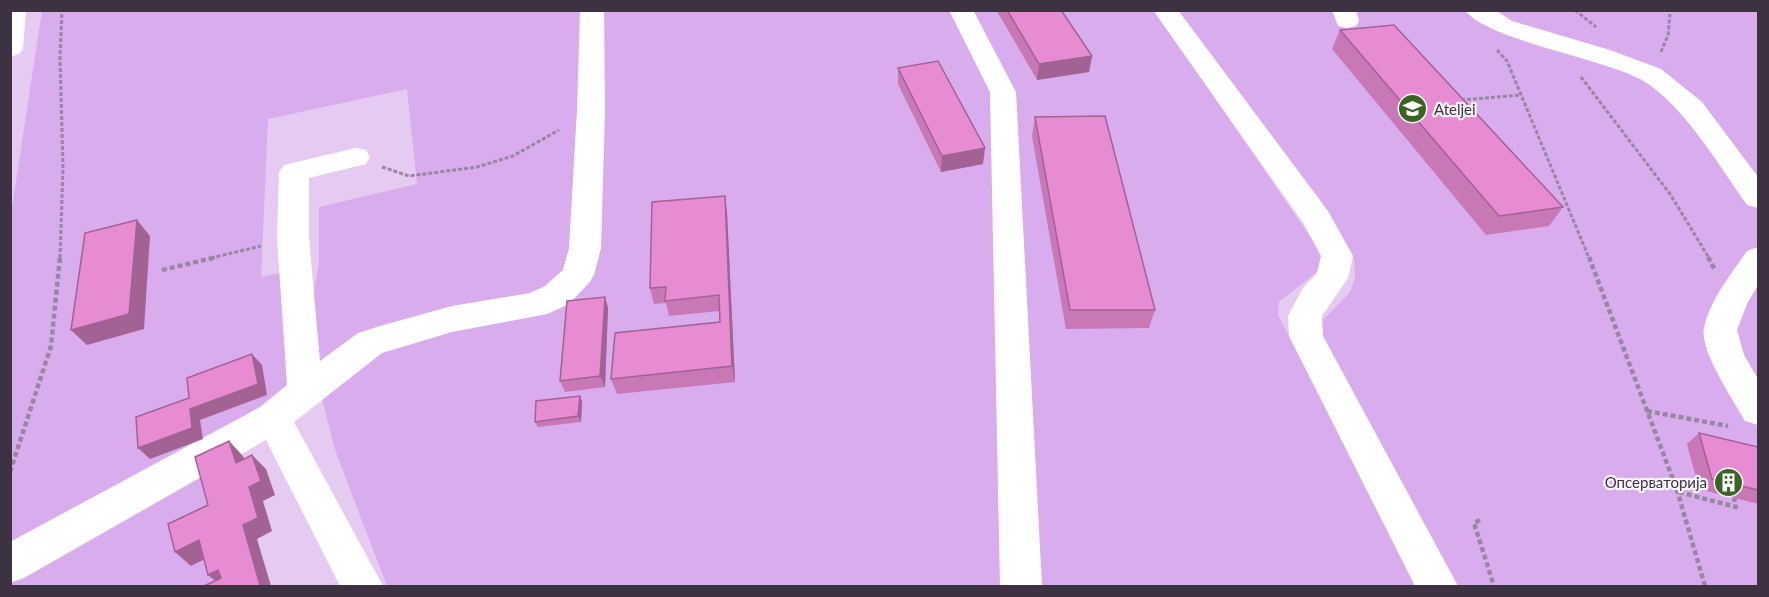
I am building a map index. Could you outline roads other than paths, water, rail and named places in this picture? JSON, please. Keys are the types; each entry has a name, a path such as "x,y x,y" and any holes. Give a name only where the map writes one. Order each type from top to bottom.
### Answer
{"main road":[{"path":"10,49 14,10"},
{"path":"10,564 273,418 370,343 392,334 452,319 535,305 557,295 578,275 585,248 591,110 592,10"},
{"path":"961,10 1004,92 1022,586"},
{"path":"1165,10 1317,219 1336,256 1332,278 1315,297 1305,316 1306,336 1437,586"},
{"path":"1477,10 1503,26 1601,55 1652,75 1692,108 1758,198"},
{"path":"305,391 293,238 294,172 356,157"},
{"path":"1747,419 1726,358 1720,330 1731,302 1758,259"},
{"path":"273,418 362,586"}],"place":[{"name":"Ateljei","path":"1413,109"},
{"name":"Опсерваторија","path":"1728,482"}]}
